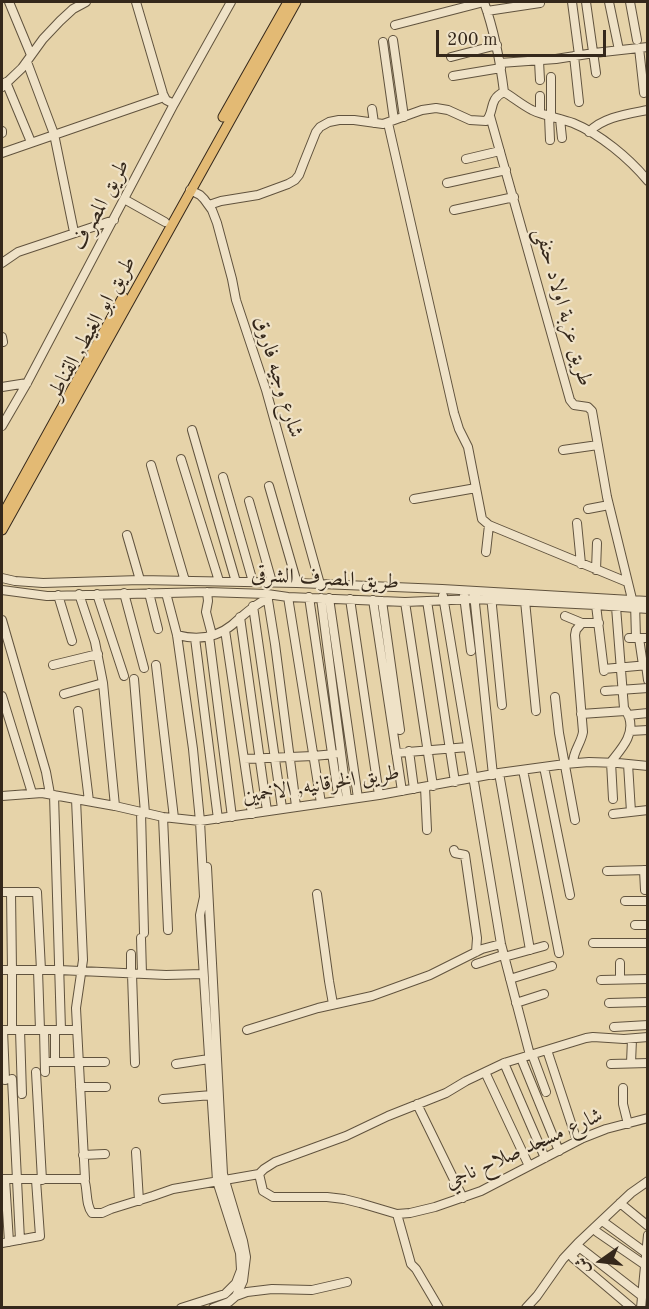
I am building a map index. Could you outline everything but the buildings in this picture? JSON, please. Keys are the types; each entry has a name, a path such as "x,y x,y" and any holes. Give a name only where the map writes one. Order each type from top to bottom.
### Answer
{"main road":[{"path":"213,143 288,2"},
{"path":"213,143 296,2"},
{"name":"طريق ابو الغيط, القناطر","path":"2,530 190,190 213,143"},
{"name":"طريق ابو الغيط, القناطر","path":"2,516 165,222 213,143"}],"street":[{"path":"9,2 54,134 74,232"},
{"path":"31,142 4,84 60,21 73,9 86,2"},
{"path":"136,2 164,97 174,104"},
{"name":"طريق المصرف","path":"2,426 231,2"},
{"path":"572,2 579,102"},
{"path":"586,2 596,73"},
{"path":"609,2 619,50"},
{"path":"630,2 641,45 644,93"},
{"path":"395,25 485,5 534,3"},
{"path":"485,5 497,45 504,92 520,104 589,132 632,164 648,181"},
{"path":"393,40 404,117"},
{"path":"383,42 391,122 454,413 468,447 482,519 489,525 627,582"},
{"path":"451,57 497,45"},
{"path":"453,76 500,65 577,56 641,45"},
{"path":"540,61 540,80"},
{"path":"550,140 553,118 551,77"},
{"path":"209,205 258,195 295,180 316,132 329,122 354,120 374,123 391,122 422,110 436,108 448,110 470,120 486,121 490,116 492,104 499,94 504,92"},
{"path":"540,96 540,113"},
{"path":"2,153 164,97"},
{"path":"372,109 374,123"},
{"path":"589,132 603,122 648,110"},
{"name":"طريق عزبة اولاد حنفى","path":"490,116 570,400 574,405 590,408 609,506 634,602 638,638 648,681"},
{"path":"553,118 562,138"},
{"path":"466,159 501,151"},
{"path":"447,183 506,170"},
{"name":"شارع وجيه فاروق","path":"190,190 200,195 209,205 218,223 236,300 266,390 320,584"},
{"path":"454,210 514,197"},
{"path":"124,199 165,222"},
{"path":"2,262 18,252 114,220"},
{"path":"2,387 27,382"},
{"path":"2,408 13,406"},
{"path":"192,429 236,582"},
{"path":"563,450 598,445"},
{"path":"181,459 219,581"},
{"path":"151,465 184,581"},
{"path":"223,477 253,582"},
{"path":"268,486 297,583"},
{"path":"414,500 476,488"},
{"path":"249,501 272,582"},
{"path":"588,509 609,506"},
{"path":"577,523 581,564"},
{"path":"486,552 489,525"},
{"path":"127,534 140,580"},
{"path":"596,570 597,543"},
{"name":"طريق المصرف الشرقى","path":"2,578 43,583 140,580 386,586 442,589 464,595"},
{"path":"386,586 380,601 402,791"},
{"path":"442,589 503,956 531,1055 546,1092"},
{"name":"طريق المصرف الشرقى","path":"2,591 40,595 207,592 405,602 444,600 464,595 648,601"},
{"path":"207,592 206,612 232,817"},
{"path":"124,593 144,668"},
{"path":"149,593 158,629"},
{"path":"166,593 177,635 202,821 211,918 223,1174 221,1181"},
{"path":"79,594 98,654 103,683 115,806"},
{"path":"97,594 124,676"},
{"path":"58,595 72,641"},
{"path":"464,595 471,651"},
{"path":"474,595 496,774 530,950"},
{"path":"177,635 195,638 210,636 225,630 267,596 296,806"},
{"path":"491,596 502,705"},
{"name":"طريق المصرف الشرقى","path":"491,596 525,601 616,607 634,602 648,609"},
{"path":"288,597 321,803"},
{"path":"309,597 331,754 343,800"},
{"path":"325,598 346,753 358,798"},
{"path":"350,599 379,795"},
{"path":"380,601 400,730"},
{"path":"426,601 455,782"},
{"path":"525,601 536,711"},
{"path":"405,602 434,786"},
{"path":"596,605 604,670 646,665"},
{"path":"253,606 282,808"},
{"path":"613,799 611,762 627,742 630,731 623,690 616,607"},
{"path":"565,616 582,623 598,623"},
{"path":"240,617 267,810"},
{"path":"2,621 52,795 59,970 55,1062"},
{"path":"569,764 582,736 575,635 582,623"},
{"path":"225,630 252,814"},
{"path":"195,638 218,819"},
{"path":"53,665 98,654"},
{"path":"156,665 174,819"},
{"path":"134,679 143,812 142,974"},
{"path":"64,694 103,683"},
{"path":"605,691 648,688"},
{"path":"2,696 32,793"},
{"path":"555,697 559,732 569,764 575,820"},
{"path":"78,711 89,801"},
{"path":"581,714 648,713"},
{"path":"630,731 648,730"},
{"path":"396,753 468,747"},
{"path":"409,752 414,789"},
{"path":"244,759 346,753"},
{"path":"343,800 346,753"},
{"name":"طريق الخرقانيه, الاخمين","path":"2,793 52,795 174,819 202,821 379,795 544,767 611,762 648,766"},
{"path":"628,764 631,812"},
{"path":"544,767 570,895"},
{"path":"523,770 559,953"},
{"path":"424,787 427,830"},
{"path":"76,799 83,949 77,1001 78,1062 85,1179 89,1209 94,1214 173,1189 259,1174 275,1162 346,1136 446,1093 504,1063 586,1038 648,1037"},
{"path":"613,814 648,810"},
{"path":"164,817 168,930"},
{"path":"202,821 204,897 200,915 212,1095 221,1181 240,1253 241,1270 233,1292"},
{"path":"454,850 455,853 465,855 477,938 476,952"},
{"path":"607,871 646,870 645,890"},
{"path":"2,892 37,892 45,1062 41,1072 39,1180 40,1235 5,1243 3,1179 39,1180 85,1179"},
{"path":"11,892 12,970 22,1094"},
{"path":"317,894 333,1004"},
{"path":"625,901 648,901"},
{"path":"636,925 648,925"},
{"path":"593,943 648,943"},
{"path":"247,1030 333,1004 391,990 430,975 476,952 501,944"},
{"path":"476,964 544,946"},
{"path":"131,954 135,1063"},
{"path":"620,963 620,980"},
{"path":"510,980 552,966"},
{"path":"2,970 203,974"},
{"path":"601,980 648,979"},
{"path":"516,1003 544,994"},
{"path":"609,1003 648,1002"},
{"path":"614,1028 648,1025"},
{"path":"20,1240 2,1030 77,1030"},
{"path":"631,1063 632,1039"},
{"path":"547,1050 577,1141"},
{"path":"521,1058 559,1151"},
{"path":"176,1064 209,1059"},
{"path":"45,1062 105,1062"},
{"path":"504,1063 544,1158"},
{"path":"611,1064 648,1063"},
{"path":"485,1072 529,1166"},
{"path":"6,1080 22,1079"},
{"path":"80,1087 106,1087"},
{"path":"623,1088 628,1124"},
{"path":"163,1099 212,1095"},
{"path":"417,1104 463,1198"},
{"name":"شارع مسجد صلاح ناجي","path":"259,1174 263,1191 273,1197 327,1197 344,1199 397,1214 410,1213 481,1191 577,1141 648,1118"},
{"path":"136,1152 139,1201"},
{"path":"83,1155 105,1154"},
{"path":"526,1308 569,1251 648,1180"},
{"path":"620,1203 648,1226"},
{"path":"613,1210 613,1214 597,1232 572,1255 632,1308"},
{"path":"397,1214 411,1264 439,1308"},
{"path":"605,1223 646,1253"},
{"path":"597,1232 645,1265"},
{"path":"641,1308 648,1235"},
{"path":"579,1247 642,1296"},
{"path":"181,1308 212,1305 225,1294 233,1292 272,1289 312,1290 347,1282"}]}
